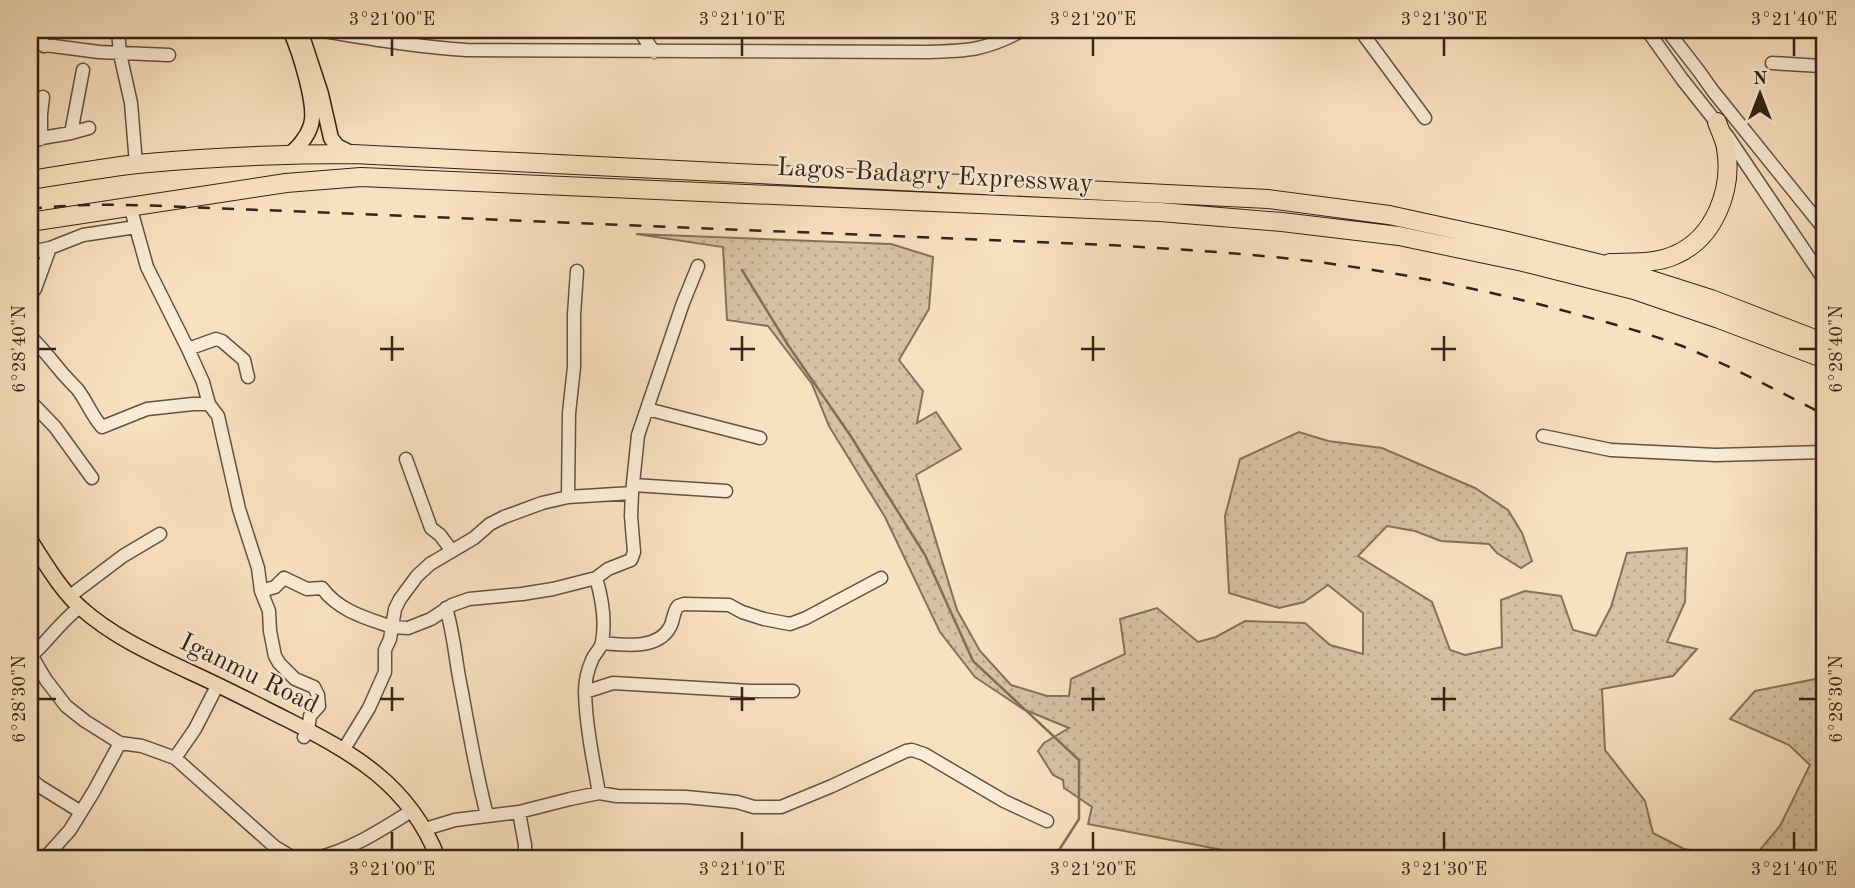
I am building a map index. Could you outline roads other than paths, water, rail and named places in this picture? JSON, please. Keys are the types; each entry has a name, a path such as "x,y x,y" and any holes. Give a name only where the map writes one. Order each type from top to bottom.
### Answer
{"highway":[{"path":"1601,264 1656,261 1676,255 1707,230 1718,213 1726,186 1726,147 1717,122"},
{"name":"Lagos-Badagry Expressway","path":"30,180 177,160 353,154 1268,199 1390,215 1601,264 1721,303 1825,343"},
{"name":"Lagos-Badagry Expressway","path":"52,218 286,183 361,177 1160,212 1282,222 1399,236 1567,272 1634,290 1825,359"},
{"path":"30,222 52,218"}],"main road":[{"path":"296,30 321,94 331,138 337,146 353,154"},
{"path":"288,156 307,135 313,116 296,30"},
{"name":"Lagos-Badagry Expressway","path":"30,173 91,170"},
{"name":"Lagos-Badagry Expressway","path":"30,229 52,218"},
{"name":"Iganmu Road","path":"30,540 77,610 141,648 306,733 371,778 405,815 418,833 429,858"},
{"name":"Iganmu Road","path":"30,554 77,610 105,636 137,655 214,692 344,749 376,771 389,783 425,829 438,858"}],"street":[{"path":"39,30 44,46"},
{"path":"118,30 120,54 131,103 136,164"},
{"path":"317,30 372,40 467,50 654,52 967,51 1002,41 1023,30"},
{"path":"639,30 654,52"},
{"path":"1360,30 1425,118"},
{"path":"1647,30 1753,172 1825,281"},
{"path":"1667,30 1713,92 1825,230"},
{"path":"30,43 120,54 169,55"},
{"path":"1772,63 1821,66 1825,62"},
{"path":"71,133 83,70"},
{"path":"43,97 35,139 89,128"},
{"path":"130,206 147,267 188,349 203,382 209,404 221,425 239,509 269,611 273,645 279,663 295,679 314,687 318,695 319,706 310,716 306,733"},
{"path":"30,252 50,248 83,235 136,227"},
{"path":"30,296 50,248"},
{"path":"261,591 275,587 284,579 307,589 323,588 331,600 348,610 393,627 408,628 469,599 553,589 596,578 608,569 631,560 634,552 632,489 638,435 698,266"},
{"path":"568,497 569,413 578,271"},
{"path":"30,336 80,393 102,427 147,409 209,404"},
{"path":"188,349 216,339 222,341 244,360 248,377"},
{"path":"30,401 55,427 92,478"},
{"path":"647,410 760,438"},
{"path":"1543,436 1611,450 1716,455 1825,452"},
{"path":"406,459 432,528 452,551"},
{"path":"344,749 369,708 385,672 385,650 393,627 395,609 412,583 430,564 474,538 490,524 542,503 632,489 726,491"},
{"path":"69,596 123,556 160,534"},
{"path":"596,578 602,599 602,643 592,659 585,692 598,793"},
{"path":"602,643 627,646 658,640 668,631 678,606 684,604 729,605 764,619 790,624 881,578"},
{"path":"446,608 453,630 459,677 487,816"},
{"path":"77,610 30,655 66,706 120,743 142,746 174,758 275,847 298,858"},
{"path":"585,692 613,682 724,690 793,691"},
{"path":"174,758 195,729 214,692"},
{"path":"45,858 70,830 120,743"},
{"path":"425,829 456,821 519,812 598,793 686,797 737,802 754,807 781,807 912,750 1004,801 1047,821"},
{"path":"30,797 34,782 81,811"},
{"path":"519,812 526,858"},
{"path":"316,858 365,839 405,815"},
{"path":"267,858 275,847"}],"waterway":[{"path":"742,270 925,555 973,661 1079,760 1079,819 1054,858"},
{"path":"1814,858 1825,836"}],"railway":[{"path":"30,209 86,205 175,206 1109,245 1310,261 1461,286 1633,330 1682,346 1825,415"}]}
